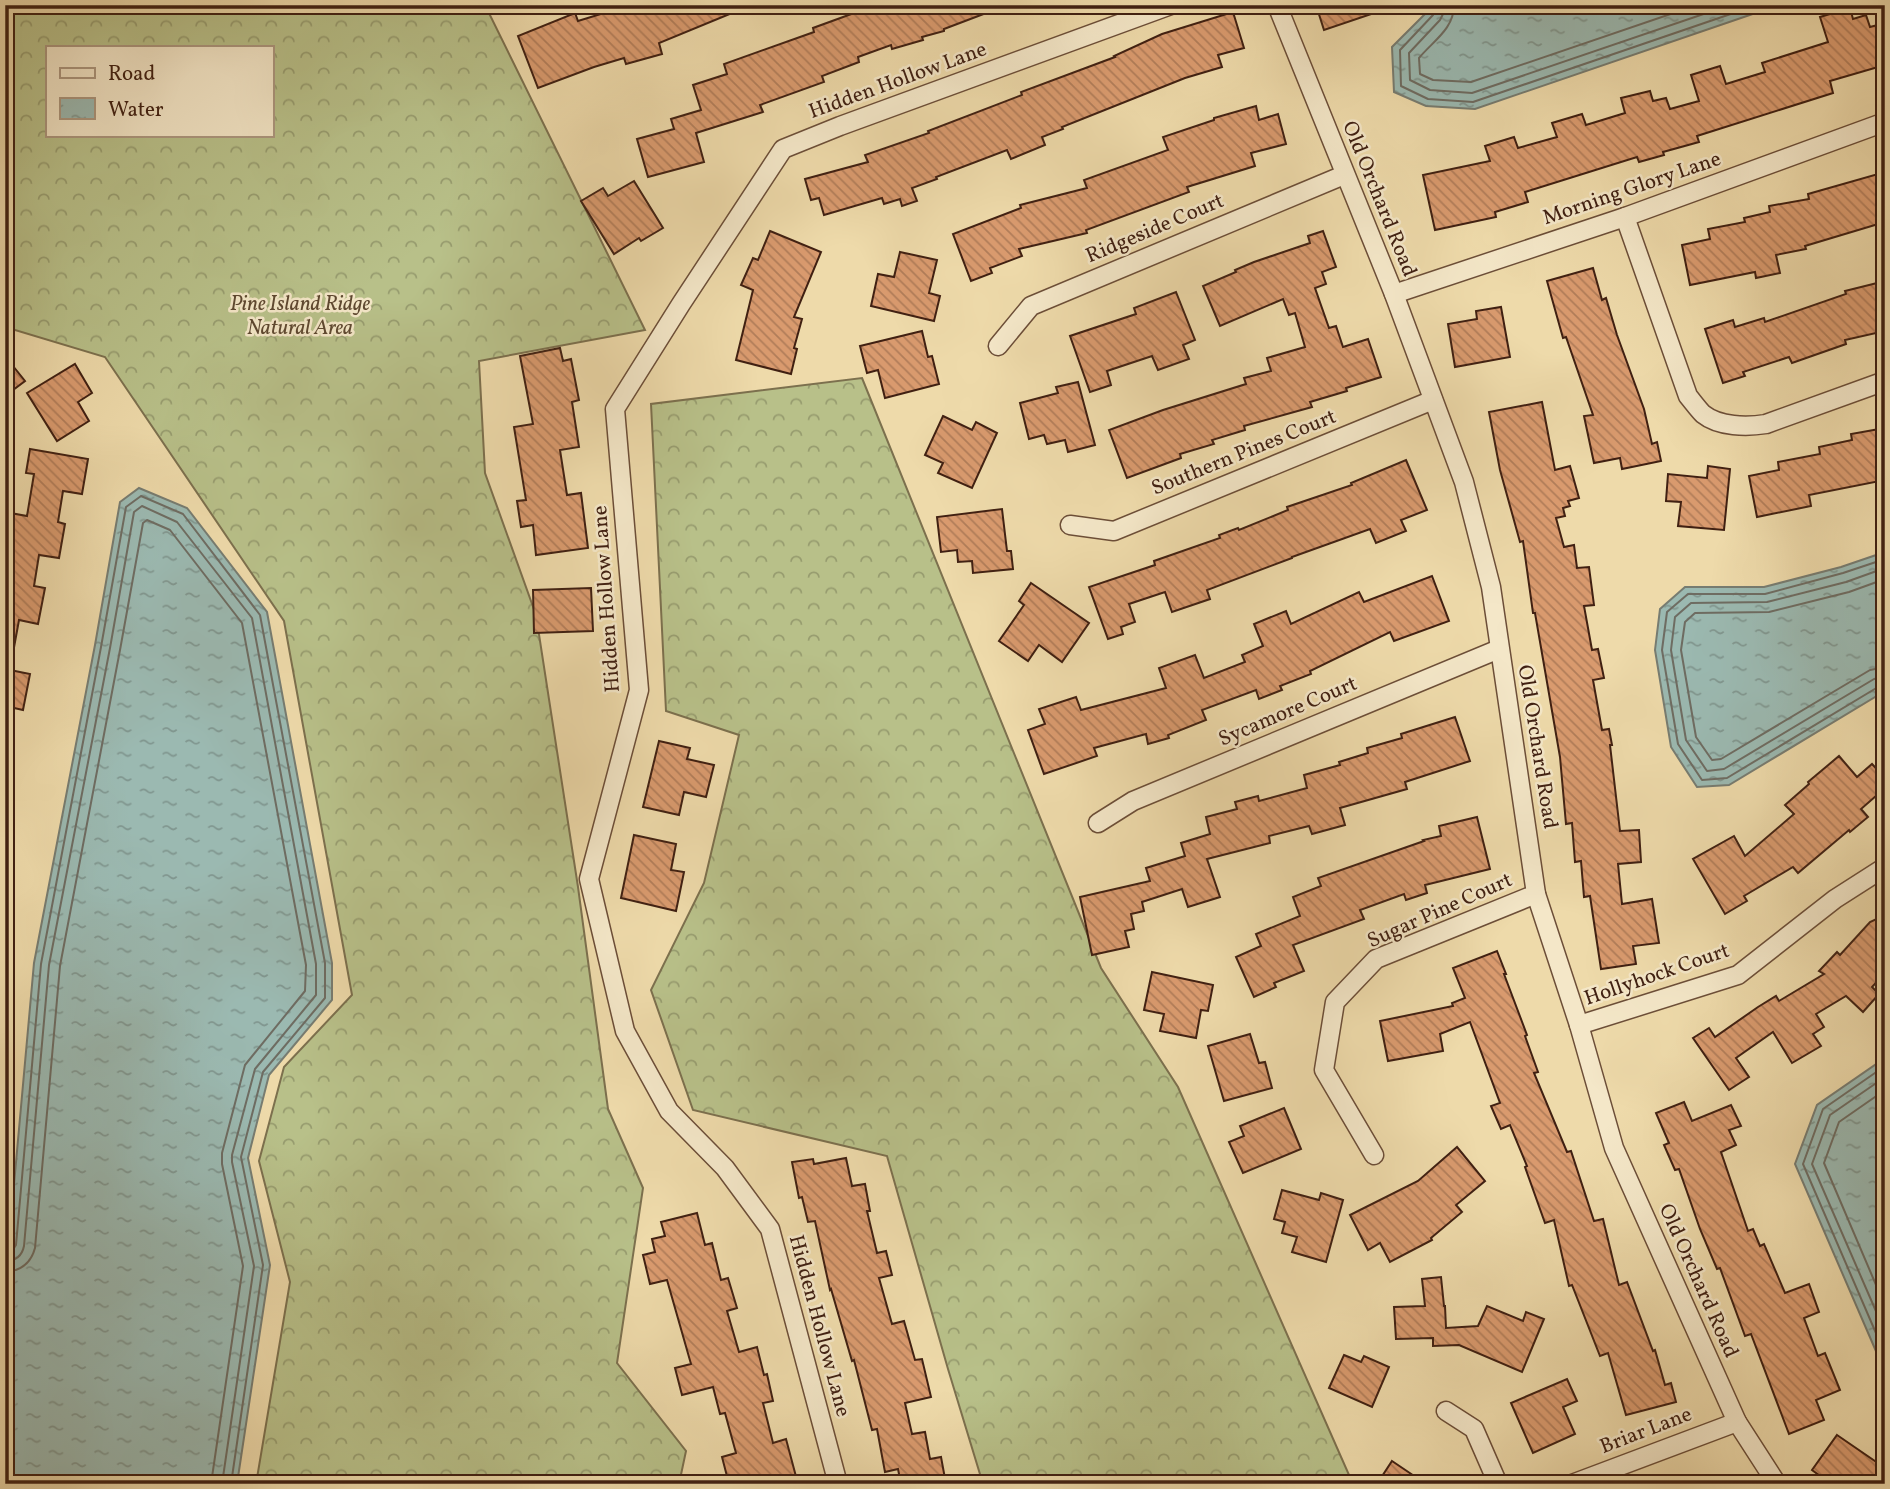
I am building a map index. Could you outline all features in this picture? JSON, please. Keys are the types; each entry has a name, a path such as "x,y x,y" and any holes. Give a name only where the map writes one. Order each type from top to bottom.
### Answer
{"street":[{"name":"Hidden Hollow Lane","path":"838,1484 770,1229 725,1168 669,1111 625,1031 589,879 639,690 615,409 783,149 1171,5"},
{"name":"Old Orchard Road","path":"1277,5 1394,294 1467,495 1491,587 1536,894 1579,1025 1614,1148 1737,1422 1777,1484"},
{"name":"Morning Glory Lane","path":"1394,294 1625,217 1885,122"},
{"name":"Ridgeside Court","path":"998,346 1031,306 1344,175"},
{"path":"1625,217 1688,396 1705,416 1724,423 1749,427 1766,424 1885,381"},
{"name":"Southern Pines Court","path":"1070,525 1114,531 1433,400"},
{"name":"Sycamore Court","path":"1098,823 1133,801 1499,649"},
{"name":"Hollyhock Court","path":"1579,1025 1738,975 1835,900 1885,867"},
{"name":"Sugar Pine Court","path":"1374,1155 1324,1070 1335,1002 1376,959 1536,894"},
{"path":"1446,1411 1474,1429 1498,1484"},
{"name":"Briar Lane","path":"1572,1484 1737,1422"}],"green space":[{"name":"Pine Island Ridge Natural Area","path":"5,5 485,5 645,330 479,361 485,473 536,615 578,887 608,1109 643,1188 617,1363 686,1451 679,1484 256,1484 290,1282 259,1161 284,1067 352,995 284,621 105,357 5,327"},
{"path":"862,378 1101,968 1178,1087 1353,1484 983,1484 887,1156 693,1110 651,990 704,883 739,735 666,711 651,404"}],"water":[{"path":"1428,5 1779,5 1475,109 1426,106 1394,92 1392,47 1428,11"},
{"path":"139,488 187,508 267,612 332,963 332,1000 269,1075 248,1158 270,1265 237,1484 5,1484 5,1284 34,963 120,502"},
{"path":"1885,552 1885,691 1729,785 1697,787 1671,747 1655,650 1660,609 1685,587 1764,587 1841,567"},
{"path":"1885,1058 1885,1372 1795,1164 1817,1105"}],"building":[{"path":"630,5 749,6 659,43 662,54 626,64 624,58 538,88 518,36 575,13 578,21"},
{"path":"876,5 1002,7 944,31 922,37 923,40 892,49 891,45 858,57 859,62 822,76 824,82 760,105 763,112 696,133 704,162 648,177 637,139 674,129 671,119 701,110 693,85 727,74 724,64 814,32 813,28"},
{"path":"1316,5 1389,5 1389,8 1324,30"},
{"path":"1850,8 1853,19 1866,15 1870,27 1885,23 1885,65 1830,81 1833,93 1697,136 1699,142 1663,152 1664,155 1639,162 1637,157 1525,192 1528,202 1495,212 1496,217 1435,230 1423,175 1490,161 1485,146 1514,137 1518,148 1557,137 1552,123 1582,114 1586,125 1625,113 1621,98 1650,91 1653,101 1666,98 1670,109 1699,101 1691,75 1720,66 1726,84 1765,72 1762,63 1828,42 1820,17"},
{"path":"1233,12 1244,48 1218,55 1222,67 1185,78 1062,127 1063,129 1042,137 1045,145 1011,159 1007,150 936,177 937,179 912,188 917,201 902,206 900,199 884,204 882,198 824,215 819,198 811,200 805,179 868,162 865,155 929,133 928,131 1022,95 1021,92 1115,57 1162,34"},
{"path":"1256,106 1259,120 1278,114 1286,144 1251,153 1255,166 1187,187 1189,192 1086,230 1087,233 1019,249 1022,256 990,268 992,273 971,281 953,234 1021,208 1020,205 1087,188 1084,180 1168,150 1163,137"},
{"path":"1885,172 1885,222 1805,246 1806,249 1776,255 1780,273 1756,278 1755,272 1690,285 1682,245 1710,239 1708,229 1745,222 1744,218 1770,212 1769,206 1809,199 1808,194"},
{"path":"634,181 663,228 641,241 639,238 614,254 581,201 603,188 608,196"},
{"path":"770,231 821,252 794,317 802,319 794,348 797,349 791,374 736,360 753,290 741,285 753,258 758,260"},
{"path":"1323,231 1336,267 1322,272 1326,284 1315,288 1329,328 1336,326 1343,347 1368,339 1381,377 1310,402 1312,407 1244,426 1245,430 1212,440 1214,444 1180,454 1181,458 1127,478 1109,430 1246,384 1244,378 1271,371 1267,358 1305,347 1295,313 1289,315 1283,299 1220,326 1203,286 1254,262 1310,243 1308,236"},
{"path":"900,252 937,260 929,293 940,296 934,321 871,306 878,274 894,277"},
{"path":"1593,268 1602,300 1606,298 1644,409 1652,444 1657,442 1661,461 1622,469 1620,458 1594,463 1584,416 1593,415 1566,337 1563,338 1547,281"},
{"path":"1885,281 1885,331 1845,340 1846,344 1792,363 1789,357 1743,372 1745,376 1723,383 1705,329 1733,320 1735,327 1764,318 1765,322 1846,294 1845,291"},
{"path":"1176,292 1195,340 1183,345 1189,359 1158,370 1152,356 1107,371 1111,385 1090,392 1070,336 1136,314 1134,308"},
{"path":"1501,307 1510,357 1455,367 1448,324 1477,319 1476,311"},
{"path":"922,331 928,357 932,356 939,384 885,398 878,370 867,373 860,346"},
{"path":"560,348 563,361 571,359 579,400 572,402 579,447 560,450 567,495 581,493 588,548 536,555 533,525 521,527 517,501 526,500 514,427 533,424 520,356"},
{"path":"5,356 25,381 5,396"},
{"path":"75,364 92,393 78,402 89,421 57,441 27,393"},
{"path":"1078,382 1095,445 1068,452 1065,440 1047,444 1044,435 1029,439 1020,403 1058,393 1056,387"},
{"path":"1542,402 1555,470 1570,466 1579,498 1568,501 1570,506 1563,508 1565,516 1556,518 1564,547 1574,545 1577,568 1589,567 1594,605 1584,606 1592,650 1598,649 1604,678 1593,680 1602,730 1609,729 1612,745 1620,831 1639,830 1641,862 1618,864 1622,904 1652,899 1659,943 1633,946 1636,964 1601,969 1590,896 1584,897 1581,861 1575,862 1572,823 1566,824 1560,757 1533,613 1523,541 1520,542 1500,470 1489,412"},
{"path":"943,416 972,430 976,422 997,433 972,488 938,473 943,463 925,455"},
{"path":"1885,428 1885,480 1809,495 1811,506 1757,517 1749,476 1779,470 1778,462 1820,454 1819,447 1852,440 1851,434"},
{"path":"30,449 88,459 82,494 63,491 58,522 65,524 59,558 39,555 34,586 45,588 38,624 19,620 13,653 5,652 5,578 13,539 5,537 5,512 27,516 34,474 26,473"},
{"path":"1406,460 1427,510 1401,520 1406,531 1376,543 1370,529 1207,590 1210,599 1172,612 1165,592 1129,604 1135,622 1121,627 1123,634 1108,639 1089,587 1155,565 1154,561 1220,538 1219,535 1238,528 1239,530 1288,510 1287,507 1352,485 1351,483"},
{"path":"1708,466 1730,469 1724,530 1678,526 1681,502 1666,501 1668,474 1707,478"},
{"path":"1002,509 1007,551 1011,551 1013,569 973,573 972,561 958,562 957,550 941,552 937,517"},
{"path":"1432,576 1449,621 1394,641 1390,632 1310,671 1311,674 1280,686 1282,690 1259,699 1256,690 1202,710 1206,720 1168,735 1169,738 1148,744 1146,734 1094,748 1097,756 1044,774 1028,730 1045,724 1039,709 1076,697 1081,710 1166,688 1159,668 1195,655 1204,678 1245,662 1242,655 1263,646 1254,624 1286,611 1291,624 1359,592 1364,602"},
{"path":"1031,583 1089,623 1062,662 1039,645 1028,661 999,641 1024,605 1019,601"},
{"path":"591,588 593,631 534,633 533,590"},
{"path":"5,669 30,674 23,710 5,706"},
{"path":"1455,717 1470,761 1405,782 1407,789 1340,808 1345,825 1312,834 1309,826 1269,836 1270,843 1207,859 1220,897 1188,907 1182,889 1142,902 1144,911 1131,914 1134,929 1125,931 1129,947 1092,955 1080,897 1150,881 1146,868 1185,856 1181,843 1210,834 1206,817 1237,809 1235,802 1258,796 1259,801 1307,788 1304,775 1340,765 1339,762 1368,753 1367,748 1402,738 1401,734"},
{"path":"659,741 690,748 687,759 714,765 706,797 684,792 679,815 643,807"},
{"path":"1839,756 1857,777 1872,764 1885,778 1885,788 1861,809 1868,817 1798,873 1793,867 1744,896 1747,901 1725,914 1693,859 1734,836 1745,856 1794,814 1785,805"},
{"path":"1477,817 1490,869 1425,885 1427,893 1406,900 1404,894 1360,910 1364,919 1293,945 1304,971 1274,983 1276,987 1254,997 1236,957 1261,946 1256,934 1300,916 1293,897 1321,886 1318,878 1441,836 1439,826"},
{"path":"634,835 676,844 671,870 684,872 676,911 621,898"},
{"path":"1885,915 1885,973 1872,987 1879,994 1863,1012 1846,996 1816,1014 1824,1027 1813,1034 1821,1046 1792,1063 1773,1032 1736,1058 1749,1077 1729,1090 1693,1038 1709,1028 1715,1037 1776,996 1779,1001 1824,974 1819,971 1837,952 1840,955 1870,922"},
{"path":"1497,951 1527,1035 1525,1036 1538,1072 1534,1073 1567,1152 1571,1151 1594,1221 1603,1219 1619,1285 1627,1282 1653,1351 1655,1350 1665,1385 1671,1383 1676,1402 1626,1415 1608,1353 1600,1356 1572,1285 1569,1286 1554,1220 1545,1223 1525,1167 1527,1166 1510,1125 1501,1129 1491,1106 1500,1103 1470,1022 1440,1034 1443,1051 1388,1061 1380,1021 1453,1006 1452,1003 1465,998 1453,968"},
{"path":"1152,972 1213,985 1208,1011 1201,1010 1196,1038 1160,1031 1164,1014 1144,1010"},
{"path":"1250,1034 1259,1063 1265,1062 1272,1088 1224,1101 1208,1046"},
{"path":"1684,1102 1692,1121 1731,1105 1741,1126 1729,1130 1736,1145 1721,1152 1748,1231 1753,1229 1760,1246 1764,1244 1785,1293 1809,1284 1819,1312 1804,1318 1818,1356 1825,1353 1840,1390 1816,1400 1824,1420 1789,1434 1751,1334 1745,1336 1720,1268 1717,1269 1700,1229 1679,1169 1675,1170 1664,1145 1669,1143 1656,1113"},
{"path":"1284,1108 1301,1149 1243,1173 1229,1142 1244,1136 1240,1126"},
{"path":"1457,1147 1485,1181 1456,1205 1462,1212 1431,1238 1432,1240 1390,1262 1380,1243 1368,1250 1350,1215 1418,1181"},
{"path":"846,1158 852,1186 865,1184 870,1211 867,1211 877,1253 886,1251 892,1275 879,1278 892,1324 904,1321 915,1360 922,1359 931,1397 905,1403 912,1434 925,1432 930,1459 941,1457 946,1484 901,1484 898,1469 885,1472 877,1429 872,1430 854,1360 852,1361 830,1290 815,1221 808,1222 802,1197 799,1198 792,1162 813,1159 814,1164"},
{"path":"1282,1190 1319,1200 1321,1193 1343,1200 1326,1262 1292,1252 1297,1237 1282,1233 1285,1222 1274,1219"},
{"path":"697,1213 705,1245 712,1243 721,1280 728,1278 737,1308 727,1311 739,1352 757,1347 773,1401 763,1403 773,1443 786,1439 798,1484 729,1484 722,1457 736,1453 725,1413 720,1414 713,1387 682,1395 675,1368 691,1364 667,1280 650,1284 643,1255 655,1252 652,1239 665,1236 661,1222"},
{"path":"1441,1277 1446,1328 1478,1326 1487,1306 1523,1321 1526,1312 1544,1319 1522,1372 1459,1345 1433,1346 1433,1338 1396,1339 1394,1307 1425,1306 1422,1279"},
{"path":"1344,1355 1361,1362 1364,1356 1389,1367 1372,1407 1329,1388"},
{"path":"1567,1379 1577,1401 1563,1407 1575,1434 1533,1453 1511,1403"},
{"path":"1837,1435 1885,1468 1873,1484 1831,1484 1812,1470"},
{"path":"1392,1461 1426,1484 1377,1484"}]}
